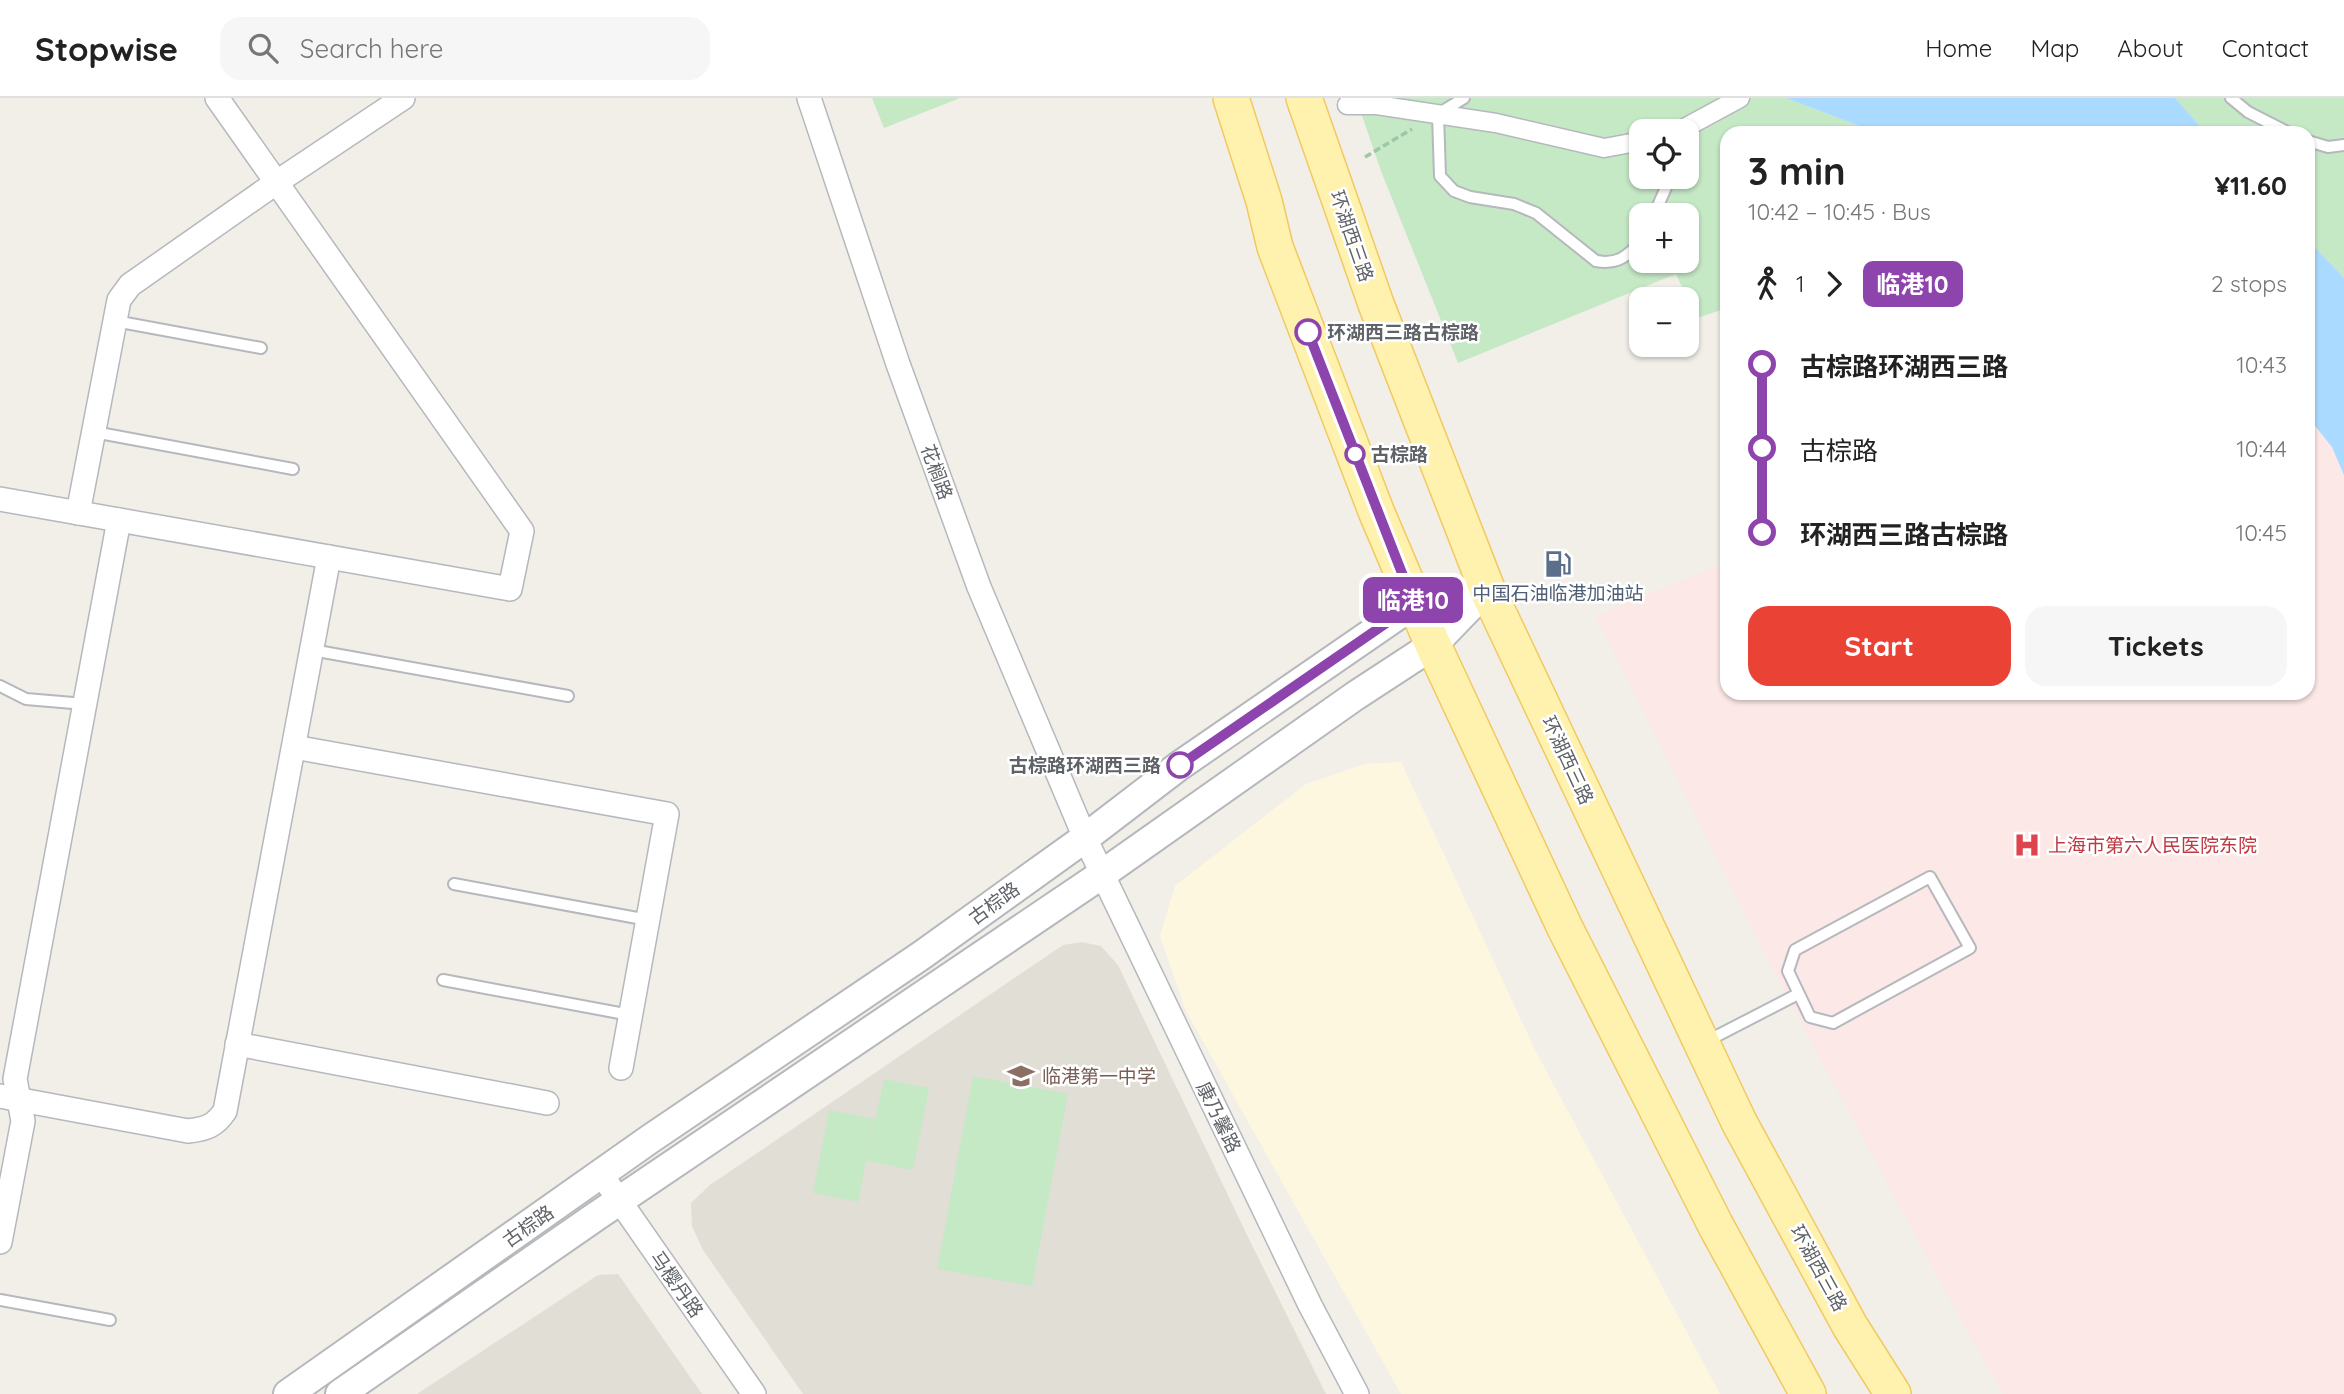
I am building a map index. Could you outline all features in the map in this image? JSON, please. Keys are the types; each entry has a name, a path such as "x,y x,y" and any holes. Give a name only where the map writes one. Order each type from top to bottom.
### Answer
{"main road":[{"path":"1231,98 1264,201 1275,247 1414,604 1572,940 1716,1226 1808,1394"},
{"name":"环湖西三路","path":"1304,98 1376,304 1487,589 1739,1122 1831,1290 1893,1394"}],"street":[{"path":"0,499 510,589 522,531 217,98"},
{"path":"78,513 119,300 130,285 403,98"},
{"name":"花榈路","path":"809,98 898,364 979,587 1085,838"},
{"path":"1699,121 1740,98"},
{"path":"1347,105 1377,105 1496,123 1604,148 1629,143"},
{"path":"0,1242 23,1122 9,1098 15,1079 119,520"},
{"path":"9,1098 188,1131 206,1129 217,1123 225,1111 329,557"},
{"name":"古棕路","path":"288,1394 601,1174 922,955 1085,838 1179,766 1414,604 1487,589"},
{"name":"古棕路","path":"340,1394 1433,645 1487,589"},
{"path":"294,747 667,814 621,1069"},
{"name":"康乃馨路","path":"1085,838 1310,1305 1357,1394"},
{"path":"237,1044 547,1103"},
{"name":"马樱丹路","path":"601,1174 754,1394"}],"lane":[{"path":"1464,98 1438,114 1440,176 1454,191 1470,197 1514,204 1536,213 1597,261 1608,263 1623,260 1629,254"},
{"path":"2231,98 2248,112 2275,126"},
{"path":"2315,143 2328,146 2344,145"},
{"path":"115,321 261,348"},
{"path":"93,432 293,469"},
{"path":"312,650 568,696"},
{"path":"0,686 26,699 85,704"},
{"path":"1930,877 1970,947 1833,1023 1810,1017 1798,994 1788,971 1795,950 1930,877"},
{"path":"454,884 648,920"},
{"path":"443,980 630,1015"},
{"path":"1701,1044 1798,994"},
{"path":"0,1300 110,1320"}],"path":[{"path":"1365,157 1438,114"}],"shaded area":[{"name":"上海市第六人民医院东院","path":"2315,426 2332,447 2344,475 2344,1394 2004,1394 1969,1335 1787,997 1595,616 1720,565 1720,700 2315,700"},
{"path":"1401,762 1535,1050 1720,1394 1401,1394 1186,1011 1160,936 1175,886 1306,784 1365,764"},
{"name":"临港第一中学","path":"1081,942 1101,946 1118,965 1326,1394 803,1394 703,1250 692,1226 691,1203 710,1185 1063,945"},
{"path":"618,1274 702,1394 417,1394 598,1275"}],"green space":[{"path":"872,98 960,98 884,128"},
{"path":"1356,98 1786,98 1860,126 1720,126 1720,310 1699,317 1699,287 1682,287 1676,274 1644,287 1629,287 1629,293 1458,363 1381,171"},
{"path":"2175,98 2344,98 2344,278 2315,247 2315,126 2200,126"},
{"path":"973,1076 1068,1094 1032,1286 937,1269"},
{"path":"884,1079 929,1088 913,1170 867,1161"},
{"path":"829,1110 875,1119 858,1202 813,1193"}],"water":[{"path":"1786,98 2175,98 2200,126 1860,126"},
{"path":"2315,247 2344,278 2344,475 2332,447 2315,426"}],"bus line":[{"name":"临港10","path":"1180,765 1414,604 1308,332"}],"place":[{"name":"环湖西三路古棕路","path":"1308,332"},
{"name":"古棕路","path":"1355,454"},
{"name":"中国石油临港加油站","path":"1558,564"},
{"name":"古棕路环湖西三路","path":"1180,765"},
{"name":"上海市第六人民医院东院","path":"2027,845"},
{"name":"临港第一中学","path":"1021,1076"}]}
